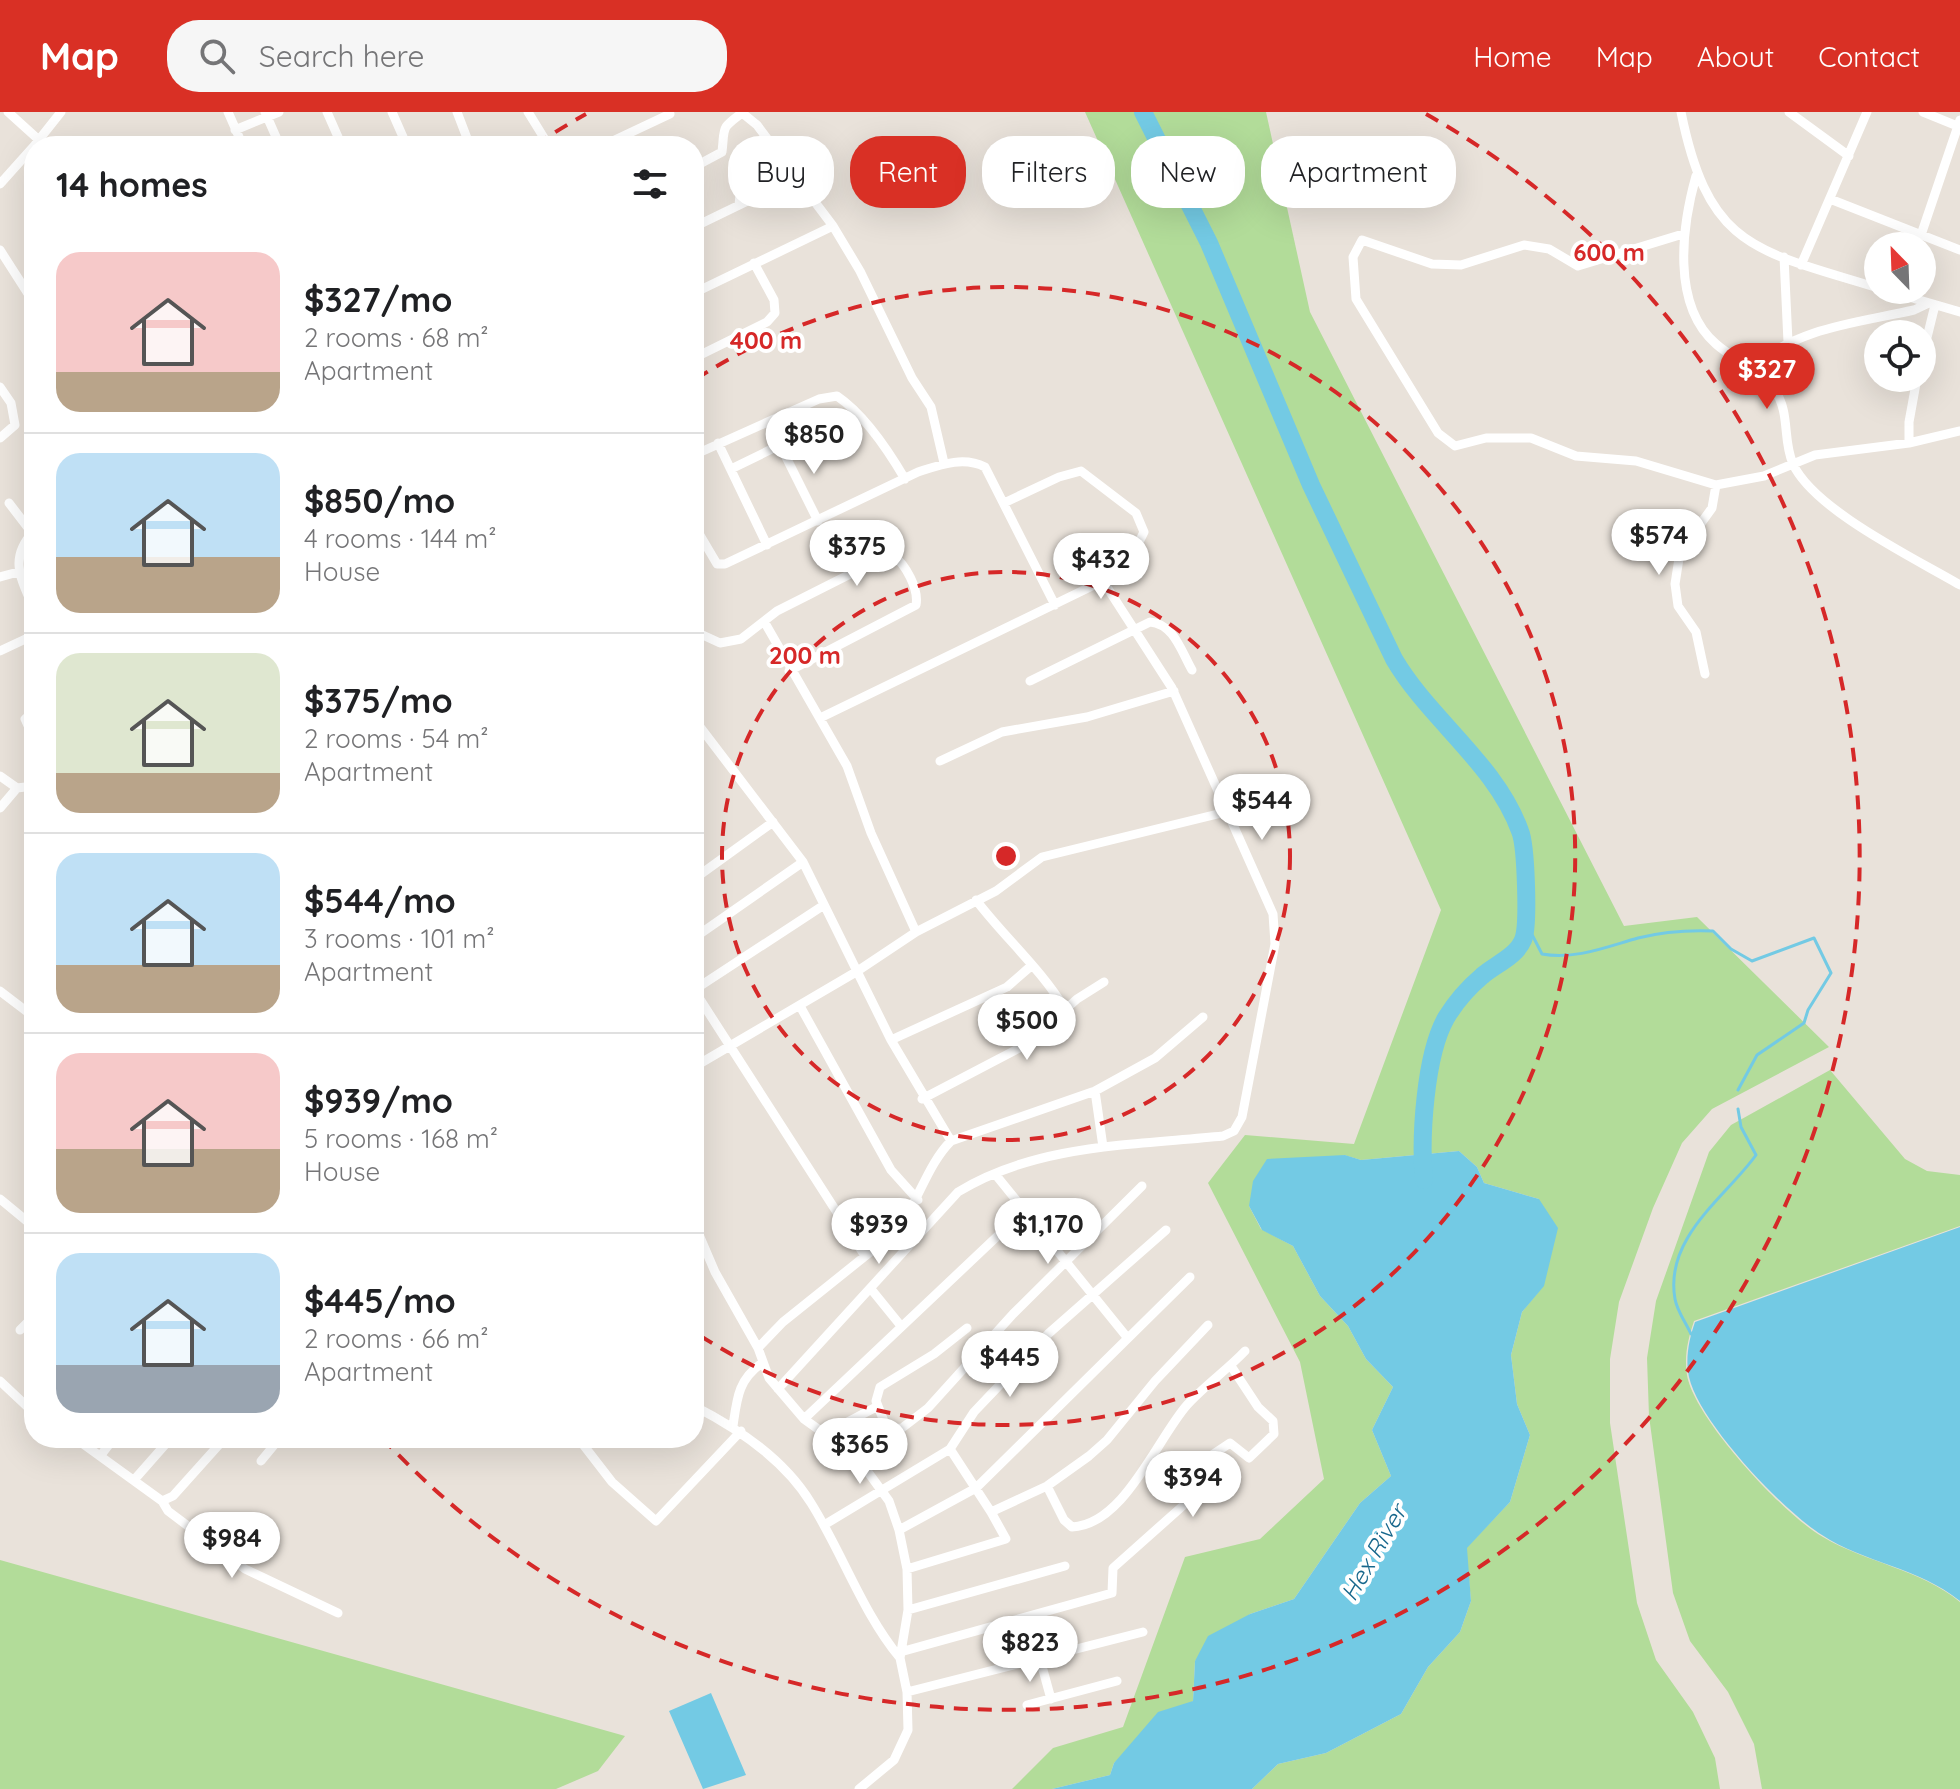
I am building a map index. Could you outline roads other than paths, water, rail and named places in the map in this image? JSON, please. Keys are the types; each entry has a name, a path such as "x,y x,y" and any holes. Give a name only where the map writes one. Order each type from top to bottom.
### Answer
{"street":[{"path":"8,112 29,136"},
{"path":"42,136 61,112"},
{"path":"228,112 238,136"},
{"path":"235,130 266,114 279,112"},
{"path":"327,112 338,136"},
{"path":"392,112 403,136"},
{"path":"457,112 466,136"},
{"path":"528,112 543,136"},
{"path":"704,162 722,152 720,135 725,126 742,112 765,136"},
{"path":"1681,112 1696,176 1735,233 1752,245 1801,265 1864,284"},
{"path":"1789,112 1849,156"},
{"path":"1801,265 1867,112"},
{"path":"1830,199 1922,232 1959,124 1923,112"},
{"path":"266,114 276,136"},
{"path":"623,136 670,114"},
{"path":"0,184 24,157"},
{"path":"1696,176 1683,234 1687,280 1701,322 1719,347 1752,367 1780,399 1787,418 1787,443 1793,464 1805,483 1858,526 1960,585"},
{"path":"704,222 733,208"},
{"path":"819,208 833,226 912,378 931,407 944,463"},
{"path":"704,288 833,226"},
{"path":"1683,234 1578,266 1538,245 1500,250 1461,265 1432,264 1362,240 1353,257 1353,291 1438,433 1455,446 1486,438 1531,438 1576,456 1636,461 1716,485 1747,481 1848,449 1909,443 1960,431"},
{"path":"1936,239 1960,250"},
{"path":"0,250 24,287"},
{"path":"1784,257 1788,342"},
{"path":"704,353 767,322 775,313 774,300 754,263"},
{"path":"1752,367 1788,342 1844,323 1932,304 1960,312"},
{"path":"1929,320 1932,304"},
{"path":"0,387 15,417 15,425 0,438"},
{"path":"1909,443 1914,392"},
{"path":"704,450 819,399 837,396 891,457 905,479"},
{"path":"731,469 817,427"},
{"path":"718,443 767,545"},
{"path":"780,445 818,521"},
{"path":"704,542 717,564 725,564 944,463 974,462 985,467 1055,605"},
{"path":"820,718 1125,570 1144,532 1136,513 1081,471 1072,472 1004,503"},
{"path":"1705,674 1698,638 1678,606 1675,584 1680,552 1712,508 1716,485"},
{"path":"9,503 24,521"},
{"path":"24,546 18,555 18,572 24,586"},
{"path":"704,636 720,643 741,639 777,611 884,557 893,555 902,562 917,596 916,605 789,671"},
{"path":"0,577 18,572"},
{"path":"778,1389 958,1192 1037,1159 1103,1147 1223,1136 1234,1131 1242,1117 1262,1016 1275,926 1270,904 1174,691 1103,581"},
{"path":"1030,681 1134,627 1150,622 1162,623 1171,631 1192,670"},
{"path":"765,623 789,671 847,766 871,833 916,932"},
{"path":"0,651 24,640"},
{"path":"940,761 1002,732 1087,717 1174,691"},
{"path":"704,732 803,862 922,1099 951,1141"},
{"path":"0,776 17,788 24,787"},
{"path":"0,808 17,788"},
{"path":"704,1061 856,972 916,932 996,891 1042,857 1230,811"},
{"path":"704,872 773,822"},
{"path":"704,931 803,862"},
{"path":"976,900 1043,976 1065,1009"},
{"path":"704,988 824,905"},
{"path":"891,1040 1007,987 1031,966"},
{"path":"922,1099 1027,1044 1065,1009 1104,982"},
{"path":"0,991 24,1009"},
{"path":"704,1006 865,1256"},
{"path":"800,1006 891,1170 918,1200"},
{"path":"758,1348 783,1322 894,1233 918,1200 940,1151 951,1141 1095,1091 1155,1058 1203,1017"},
{"path":"1095,1091 1103,1147"},
{"path":"995,1174 1126,1336"},
{"path":"967,1328 934,1354 880,1387 878,1406 887,1429 902,1428 928,1408 1013,1314 1142,1186"},
{"path":"0,1199 24,1219"},
{"path":"804,1419 1024,1211"},
{"path":"824,1525 950,1449 974,1412 1048,1334 1166,1230"},
{"path":"704,1246 778,1389 804,1419 857,1457 882,1489 899,1530 907,1569 908,1610 902,1655 909,1716 904,1744 894,1760 859,1789"},
{"path":"899,1530 976,1488 1126,1336 1190,1277"},
{"path":"871,1289 901,1326"},
{"path":"991,1512 1047,1486 1107,1440 1155,1381 1208,1325"},
{"path":"20,1330 24,1326"},
{"path":"1047,1486 1064,1520 1072,1527 1106,1512 1144,1471 1190,1402 1245,1351"},
{"path":"586,1448 612,1482 656,1521 737,1428 738,1390 746,1374 762,1363"},
{"path":"902,1655 1112,1593 1113,1568 1186,1503 1206,1457 1230,1443 1249,1458 1274,1434 1273,1421 1258,1407 1231,1366"},
{"path":"0,1381 24,1402"},
{"path":"825,1434 878,1406"},
{"path":"704,1411 737,1428 798,1484 824,1525 878,1631 902,1655"},
{"path":"90,1448 162,1501 168,1511 245,1569 338,1613"},
{"path":"101,1455 106,1448"},
{"path":"134,1480 162,1448"},
{"path":"162,1501 173,1496 216,1448"},
{"path":"261,1461 272,1448"},
{"path":"907,1569 1006,1539 950,1449"},
{"path":"908,1610 1065,1566"},
{"path":"907,1692 1143,1632"},
{"path":"1040,1659 1051,1699"},
{"path":"1027,1705 1117,1681"}],"water":[{"name":"Hex River","path":"1459,1151 1477,1167 1484,1183 1539,1199 1558,1228 1544,1286 1522,1312 1511,1355 1517,1404 1530,1435 1510,1502 1467,1548 1471,1601 1460,1632 1428,1667 1401,1714 1326,1753 1278,1764 1252,1789 1052,1789 1110,1775 1114,1763 1158,1712 1193,1701 1195,1661 1208,1636 1250,1614 1294,1599 1360,1503 1391,1476 1372,1430 1393,1387 1366,1359 1348,1326 1320,1296 1293,1246 1262,1230 1249,1206 1253,1181 1267,1159 1345,1155 1361,1160"},
{"path":"1960,1227 1960,1601 1927,1580 1838,1544 1805,1523 1744,1464 1708,1417 1696,1396 1687,1363 1695,1322"},
{"path":"711,1693 746,1775 703,1789 669,1711"}],"waterway":[{"path":"1143,112 1209,243 1311,485 1394,659 1408,681 1495,784 1520,831 1526,886 1523,940 1510,956 1467,990 1446,1018 1439,1034 1426,1097 1424,1180"},
{"path":"1524,919 1542,954 1554,955 1590,952 1656,934 1713,931 1731,949 1752,961 1814,938 1831,973 1808,1010 1804,1023 1757,1055 1738,1090"},
{"path":"1691,1334 1676,1303 1674,1277 1688,1237 1756,1155 1741,1127 1738,1109"}]}
